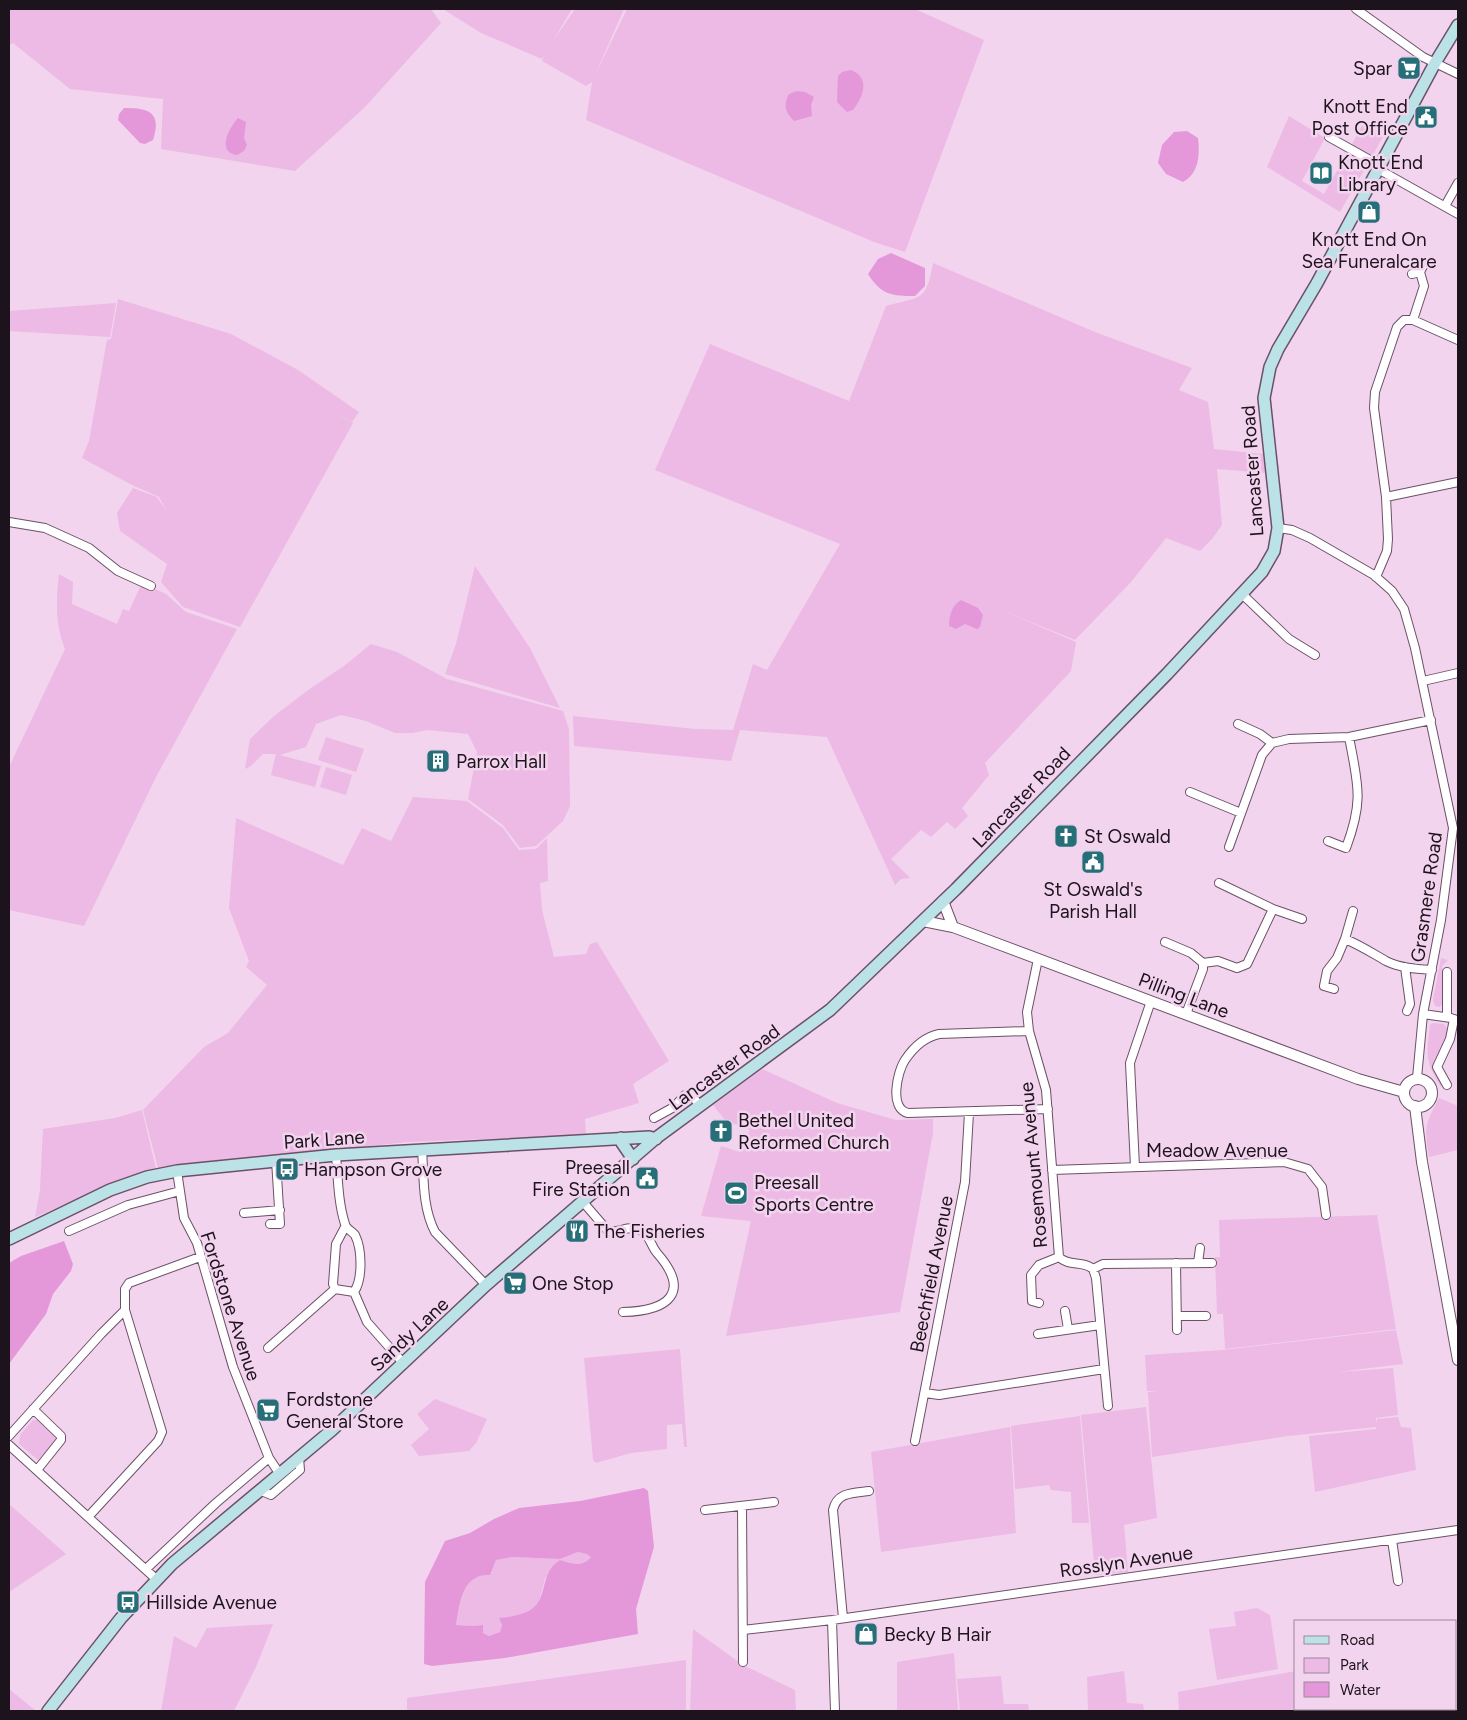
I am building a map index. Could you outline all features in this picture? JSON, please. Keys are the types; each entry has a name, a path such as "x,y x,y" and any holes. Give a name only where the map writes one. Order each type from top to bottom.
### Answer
{"main road":[{"name":"Lancaster Road","path":"656,1139 699,1105 816,1022 943,901 1262,572 1274,551 1278,528 1264,398 1266,379 1278,349 1317,283 1435,63 1458,25"},
{"name":"Park Lane","path":"9,1239 110,1190 146,1177 177,1171 276,1160 422,1149 621,1138 649,1137 656,1139"},
{"path":"621,1138 622,1143 633,1159"},
{"name":"Sandy Lane","path":"48,1711 121,1618 156,1579 299,1458 404,1364 486,1285 656,1139"}],"street":[{"path":"1356,9 1423,57 1458,74"},
{"path":"1330,137 1370,160 1378,169 1458,214"},
{"path":"1445,206 1458,183"},
{"path":"1413,320 1424,286 1416,273 1424,264"},
{"path":"1376,577 1387,551 1388,539 1386,497 1374,408 1374,392 1397,327 1404,320 1413,320 1458,340"},
{"path":"1386,497 1458,482"},
{"path":"9,522 45,528 89,548 118,571 151,586"},
{"name":"Grasmere Road","path":"1278,528 1292,530 1310,538 1376,577 1392,591 1404,609 1423,681 1453,828 1442,920 1423,1014 1417,1078"},
{"path":"1242,594 1289,639 1315,655"},
{"path":"1423,681 1458,673"},
{"path":"1229,848 1262,755 1272,743 1289,738 1349,736 1431,720"},
{"path":"1238,724 1260,734 1272,743"},
{"path":"1328,841 1350,850 1359,806 1359,789 1349,736"},
{"path":"1190,792 1241,812"},
{"path":"1448,860 1458,860"},
{"path":"1219,883 1272,909 1302,919"},
{"path":"943,901 953,927"},
{"path":"1165,942 1191,953 1203,963 1218,961 1237,968 1247,964 1272,909"},
{"path":"1334,989 1319,987 1327,971 1337,958 1353,911"},
{"name":"Pilling Lane","path":"925,919 953,927 1151,1000 1358,1079 1404,1092"},
{"path":"1345,939 1363,946 1387,962 1405,968 1432,970"},
{"name":"Rosemount Avenue","path":"1038,959 1027,1012 1029,1030 1046,1090 1059,1257 1064,1262 1085,1264 1093,1269 1103,1264 1212,1263"},
{"path":"1186,1014 1203,969 1203,963"},
{"path":"1405,968 1410,1004 1407,1011"},
{"path":"1447,1080 1437,1067 1450,1039 1453,1019 1448,972"},
{"name":"Meadow Avenue","path":"1135,1167 1130,1063 1151,1000"},
{"path":"1423,1014 1453,1019"},
{"path":"1029,1030 939,1034 926,1038 907,1057 901,1070 896,1098 900,1109 908,1113 969,1113 1048,1109"},
{"path":"1417,1078 1427,1082 1432,1094 1425,1105 1415,1106 1408,1103 1404,1092 1408,1083 1417,1078"},
{"path":"654,1118 674,1107 681,1098 688,1094 699,1105"},
{"path":"1415,1106 1422,1162 1458,1360"},
{"name":"Beechfield Avenue","path":"915,1441 965,1182 969,1113"},
{"path":"422,1149 425,1199 430,1222 435,1232 486,1285"},
{"path":"336,1155 340,1200 345,1227 356,1237 358,1248 359,1279 354,1292 368,1322 404,1364"},
{"path":"270,1224 280,1224 276,1160"},
{"name":"Meadow Avenue","path":"1052,1170 1284,1162 1308,1169 1322,1188 1326,1215"},
{"name":"Fordstone Avenue","path":"177,1171 184,1218 193,1234 233,1366 269,1458 279,1473"},
{"path":"69,1231 128,1205 180,1191"},
{"path":"583,1202 608,1231 615,1232 627,1228 644,1233 668,1264 674,1278 672,1293 660,1305 648,1310 623,1312"},
{"path":"244,1213 280,1210"},
{"path":"335,1289 333,1284 334,1254 336,1244 345,1227"},
{"path":"1198,1263 1200,1248"},
{"path":"88,1517 158,1441 162,1432 125,1310 125,1289 129,1283 200,1257"},
{"path":"1039,1303 1032,1301 1031,1275 1039,1265 1059,1257"},
{"path":"1176,1263 1177,1330"},
{"path":"1093,1269 1108,1406"},
{"path":"335,1289 354,1292"},
{"path":"268,1348 335,1289"},
{"path":"9,1436 125,1310"},
{"path":"1064,1311 1068,1329"},
{"path":"1177,1316 1206,1316"},
{"path":"1038,1334 1100,1325"},
{"path":"925,1393 939,1395 1104,1369"},
{"path":"33,1409 62,1436 61,1440 36,1470"},
{"path":"9,1445 156,1579"},
{"path":"146,1569 216,1503 269,1458"},
{"path":"259,1490 271,1495 300,1470 299,1458"},
{"path":"843,1618 833,1510 835,1503 842,1495 868,1491"},
{"path":"705,1510 774,1502"},
{"path":"742,1506 742,1662"},
{"name":"Rosslyn Avenue","path":"743,1630 832,1620 1458,1530"},
{"path":"1392,1540 1398,1581"},
{"path":"832,1620 835,1711"}],"green space":[{"path":"9,9 431,9 441,23 365,107 295,171 161,149 163,99 70,89 13,43 9,45"},
{"path":"443,9 572,9 553,41 575,9 624,9 595,75 627,9 915,9 984,40 905,252 874,242 586,120 592,82 586,86 542,61 545,55 542,59 481,33"},
{"path":"1289,116 1325,138 1302,181 1324,194 1362,126 1383,137 1340,212 1267,167"},
{"path":"933,263 1095,332 1192,368 1179,390 1208,402 1214,449 1263,454 1266,473 1217,469 1222,525 1212,539 1200,551 1166,538 1131,582 1075,640 1006,612 1076,642 1071,671 985,763 989,775 962,808 968,816 955,829 947,822 931,837 921,830 891,859 910,878 901,879 895,885 827,737 740,730 731,761 574,746 573,716 695,729 733,730 753,664 767,670 840,544 655,470 710,344 849,401 886,306 908,301 925,291"},
{"path":"118,299 231,334 298,370 359,412 352,422 327,409 353,423 240,627 183,607 161,582 167,564 120,531 117,513 133,488 157,497 167,512 159,497 130,484 82,458 89,441 107,340 111,339"},
{"path":"116,303 110,337 9,331 9,311"},
{"path":"475,566 530,648 560,708 445,674 456,644"},
{"path":"59,574 73,582 72,604 117,624 123,609 129,611 142,583 166,594 186,612 237,629 156,777 84,926 9,910 9,767 65,649 59,631 57,612"},
{"path":"371,644 397,652 447,679 563,711 569,729 570,806 563,821 536,846 520,848 503,825 468,799 477,752 468,734 428,730 412,733 395,733 366,721 341,715 316,724 306,747 280,755 321,766 315,787 271,775 276,754 263,754 251,766 245,769 250,739 274,716 344,666"},
{"path":"326,737 364,749 356,772 318,760"},
{"path":"326,767 352,775 346,795 320,787"},
{"path":"413,797 467,801 503,828 519,850 536,849 547,838 548,881 540,883 542,910 554,957 586,954 590,944 597,942 669,1061 633,1084 639,1103 585,1119 586,1135 408,1142 158,1168 143,1110 204,1047 228,1033 267,985 246,967 249,961 229,908 236,818 343,865 362,828 391,841"},
{"path":"1441,958 1448,960 1442,966 1446,998 1440,1007 1435,1006 1433,1000"},
{"path":"1433,1023 1444,1024 1448,1030 1446,1043 1434,1061 1443,1082 1441,1087 1432,1071 1428,1058 1430,1025"},
{"path":"762,1069 837,1103 896,1120 933,1119 933,1133 900,1312 726,1336 751,1221 701,1216 721,1146 740,1152 750,1130 725,1120 713,1105"},
{"path":"1439,1098 1458,1106 1458,1150 1429,1157 1426,1138 1428,1120"},
{"path":"142,1110 156,1169 137,1174 35,1217 40,1190 43,1129 115,1118"},
{"path":"1377,1215 1396,1329 1225,1349 1223,1314 1217,1314 1215,1257 1220,1257 1219,1220"},
{"path":"1396,1330 1403,1364 1337,1372 1393,1368 1398,1415 1376,1418 1376,1424 1377,1419 1398,1417 1401,1427 1411,1428 1416,1470 1315,1492 1309,1436 1376,1429 1376,1427 1288,1436 1152,1457 1148,1392 1158,1391 1147,1391 1145,1355 1223,1350"},
{"path":"680,1349 687,1447 684,1447 682,1424 667,1425 667,1449 631,1453 596,1463 593,1460 584,1358"},
{"path":"435,1399 487,1419 476,1443 469,1451 419,1456 411,1445 429,1429 417,1414"},
{"path":"1146,1407 1157,1518 1124,1525 1128,1572 1095,1575 1081,1415"},
{"path":"1080,1416 1089,1523 1072,1523 1071,1492 1051,1490 1049,1485 1015,1489 1011,1426"},
{"path":"33,1420 39,1420 57,1438 38,1460 19,1444 20,1435"},
{"path":"1010,1427 1016,1533 881,1552 871,1452"},
{"path":"9,1504 66,1554 9,1592"},
{"path":"578,1552 588,1554 591,1557 580,1564 560,1560 545,1579 538,1605 530,1612 510,1618 499,1618 502,1625 500,1632 489,1636 483,1633 483,1625 456,1625 464,1591 468,1584 481,1575 490,1574 496,1560 512,1557 560,1559"},
{"path":"1257,1608 1270,1615 1278,1669 1217,1680 1209,1629 1236,1626 1234,1612"},
{"path":"273,1624 256,1667 234,1711 161,1711 174,1636 196,1648 207,1628"},
{"path":"693,1629 743,1665 795,1690 796,1711 690,1711"},
{"path":"954,1653 958,1711 897,1711 897,1662"},
{"path":"686,1660 686,1711 407,1711 407,1698"},
{"path":"1124,1671 1127,1703 1143,1704 1144,1711 1088,1711 1087,1677"},
{"path":"1294,1671 1294,1710 1385,1711 1179,1711 1178,1692"},
{"path":"1001,1676 1004,1704 1028,1704 1029,1711 960,1711 957,1679"},
{"path":"9,1689 36,1711 9,1711"}],"water":[{"path":"851,70 861,78 863,88 857,105 853,110 847,112 837,102 838,76 842,72"},
{"path":"797,91 805,92 814,97 811,105 812,116 794,121 787,111 786,102 789,94"},
{"path":"124,108 140,109 151,114 156,123 153,140 145,144 140,143 118,120 119,114"},
{"path":"238,118 246,122 244,138 247,145 244,151 237,155 227,149 226,139"},
{"path":"1187,131 1198,138 1199,151 1195,169 1183,182 1166,174 1158,163 1162,145 1174,132"},
{"path":"891,253 925,268 925,286 915,296 900,296 888,293 878,286 868,274 878,259"},
{"path":"961,600 978,608 983,615 980,627 977,629 965,624 956,629 949,626 952,611"},
{"path":"64,1241 73,1264 71,1271 53,1294 46,1314 9,1364 9,1263 21,1256"},
{"path":"644,1488 648,1491 654,1547 636,1609 638,1634 505,1658 432,1666 424,1664 425,1582 445,1541 470,1533 494,1519 519,1508 580,1501","holes":["578,1552 591,1557 584,1563 576,1564 560,1560 553,1566 548,1574 537,1604 531,1610 521,1614 499,1618 502,1625 500,1632 489,1636 483,1633 483,1625 456,1625 461,1599 468,1584 473,1579 490,1575 496,1560 512,1557 560,1559"]}],"place":[{"name":"Spar","path":"1409,68"},
{"name":"Knott End Post Office","path":"1426,117"},
{"name":"Knott End Library","path":"1321,173"},
{"name":"Knott End On Sea Funeralcare","path":"1369,212"},
{"name":"Parrox Hall","path":"438,761"},
{"name":"St Oswald","path":"1066,836"},
{"name":"St Oswald's Parish Hall","path":"1093,862"},
{"name":"Bethel United Reformed Church","path":"721,1131"},
{"name":"Hampson Grove","path":"287,1169"},
{"name":"Preesall Fire Station","path":"647,1178"},
{"name":"Preesall Sports Centre","path":"736,1193"},
{"name":"The Fisheries","path":"577,1231"},
{"name":"One Stop","path":"515,1283"},
{"name":"Fordstone General Store","path":"268,1410"},
{"name":"Hillside Avenue","path":"128,1602"},
{"name":"Becky B Hair","path":"866,1634"}]}
